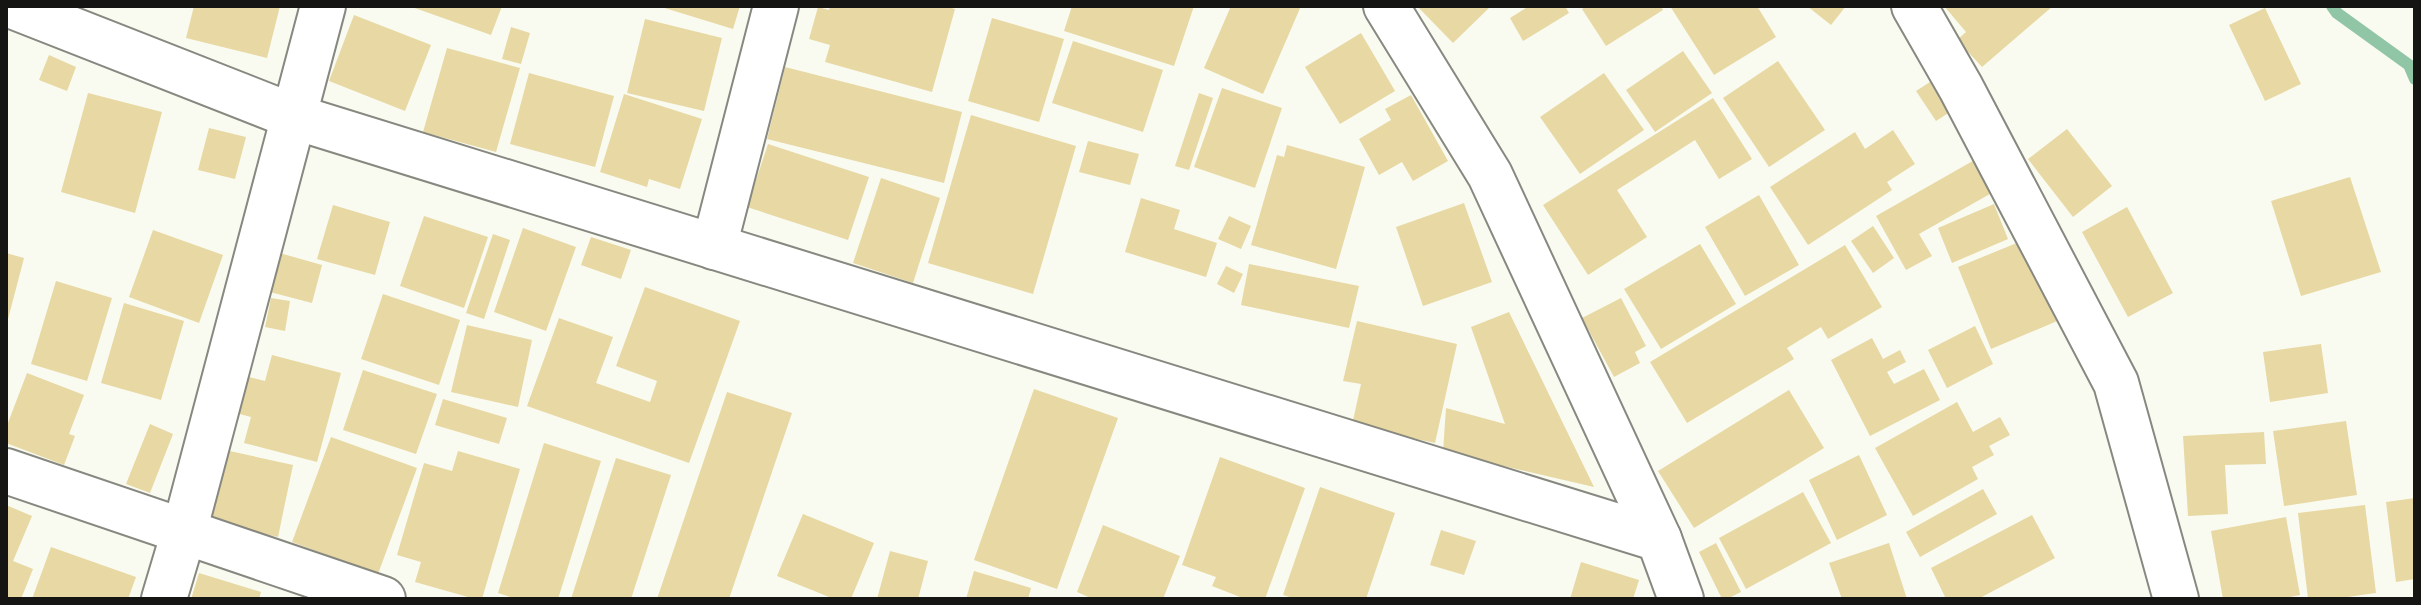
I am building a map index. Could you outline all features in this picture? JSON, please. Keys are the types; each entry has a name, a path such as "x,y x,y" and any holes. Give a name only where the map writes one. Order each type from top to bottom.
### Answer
{"street":[{"path":"12,6 295,117 1659,539"},
{"path":"164,599 323,6"},
{"path":"714,247 776,6"},
{"path":"1386,6 1490,175 1659,539 1681,599"},
{"path":"1914,6 1961,88 2116,383 2176,599"},
{"path":"6,471 383,599"}],"building":[{"path":"194,6 280,6 267,58 186,38"},
{"path":"409,6 502,6 491,35"},
{"path":"658,6 740,6 733,29"},
{"path":"830,6 945,6 955,9 932,92 825,62 830,45 809,39 818,7 829,10"},
{"path":"1072,6 1194,6 1174,66 1064,31"},
{"path":"1231,6 1301,6 1263,94 1204,68"},
{"path":"1417,6 1491,6 1453,43"},
{"path":"1529,6 1565,6 1569,13 1523,41 1510,18"},
{"path":"1587,6 1661,6 1663,10 1606,46 1582,9"},
{"path":"1670,6 1757,6 1776,37 1714,75"},
{"path":"1807,6 1846,6 1831,25"},
{"path":"1944,6 2053,6 1982,67 1957,40 1966,32"},
{"path":"2265,8 2301,84 2265,101 2229,25"},
{"path":"354,15 431,45 405,111 329,81"},
{"path":"992,18 1064,39 1039,122 968,101"},
{"path":"645,19 722,38 704,111 627,93"},
{"path":"511,27 530,33 521,64 502,59"},
{"path":"1361,33 1395,91 1340,124 1305,67"},
{"path":"1073,41 1163,70 1143,132 1052,103"},
{"path":"447,48 520,68 496,152 423,132"},
{"path":"1683,51 1712,93 1655,132 1626,90"},
{"path":"49,55 76,67 67,91 39,80"},
{"path":"1778,61 1825,130 1769,167 1723,98"},
{"path":"785,67 962,112 944,183 767,139"},
{"path":"529,73 614,96 595,167 510,144"},
{"path":"1604,73 1644,130 1580,174 1540,117"},
{"path":"1930,82 1950,112 1936,121 1916,91"},
{"path":"1222,88 1282,108 1255,188 1194,167"},
{"path":"88,93 162,112 135,213 61,192"},
{"path":"1199,93 1213,98 1189,170 1175,166"},
{"path":"624,94 702,119 680,189 649,179 647,187 600,172"},
{"path":"1411,95 1448,161 1413,181 1402,162 1379,175 1359,139 1391,120 1385,109"},
{"path":"1713,98 1752,159 1719,179 1695,140 1617,190 1647,237 1588,275 1543,205"},
{"path":"971,115 1076,146 1033,294 928,263"},
{"path":"209,128 246,137 235,179 198,170"},
{"path":"2067,129 2112,186 2073,217 2028,159"},
{"path":"1893,130 1915,164 1887,182 1892,190 1808,245 1770,187 1855,132 1865,149"},
{"path":"1088,141 1139,154 1130,185 1079,172"},
{"path":"768,144 869,177 848,240 747,207"},
{"path":"1287,145 1365,167 1336,269 1251,245 1277,155 1284,157"},
{"path":"1978,158 1997,190 1919,234 1932,256 1906,270 1876,216"},
{"path":"2350,177 2381,272 2301,296 2271,201"},
{"path":"881,178 940,198 913,283 853,263"},
{"path":"1759,195 1799,265 1745,296 1705,227"},
{"path":"1141,198 1180,210 1174,229 1217,243 1206,277 1125,252"},
{"path":"1464,203 1492,282 1423,306 1396,227"},
{"path":"1994,204 2008,239 1952,263 1938,228"},
{"path":"333,205 390,222 375,275 317,259"},
{"path":"2127,207 2173,293 2128,317 2082,232"},
{"path":"424,216 488,237 464,308 400,286"},
{"path":"1229,216 1251,226 1241,249 1218,239"},
{"path":"1873,226 1894,258 1873,273 1851,241"},
{"path":"523,228 576,247 546,331 494,312"},
{"path":"153,230 223,255 199,323 129,297"},
{"path":"493,234 510,240 484,319 466,313"},
{"path":"591,237 631,250 621,279 581,265"},
{"path":"2029,238 2062,319 1991,349 1958,267"},
{"path":"1700,244 1736,304 1661,349 1624,289"},
{"path":"1845,245 1882,307 1828,339 1821,327 1787,348 1794,359 1687,423 1650,362"},
{"path":"276,252 322,265 312,303 266,291"},
{"path":"6,253 24,258 7,323 6,323"},
{"path":"1249,264 1359,286 1349,328 1241,305"},
{"path":"1226,266 1243,274 1234,293 1217,284"},
{"path":"56,281 112,298 87,381 31,364"},
{"path":"645,287 740,321 689,463 527,406 559,318 613,337 596,383 650,402 657,381 616,366"},
{"path":"383,294 460,320 439,385 361,359"},
{"path":"271,298 290,301 285,331 265,327"},
{"path":"1621,298 1646,346 1635,352 1640,363 1614,377 1582,318"},
{"path":"124,303 184,321 161,400 101,383"},
{"path":"1509,312 1594,487 1443,452 1446,408 1505,424 1471,327"},
{"path":"1357,321 1457,344 1435,443 1352,425 1361,384 1343,381"},
{"path":"467,325 532,340 518,407 451,392"},
{"path":"1975,326 1993,364 1947,388 1928,350"},
{"path":"1872,338 1883,359 1900,350 1906,362 1887,372 1894,384 1924,369 1940,400 1870,436 1831,360"},
{"path":"2321,344 2328,393 2270,402 2263,352"},
{"path":"272,355 341,373 317,462 244,443 251,417 236,413 245,376 265,381"},
{"path":"363,370 437,394 416,454 343,430"},
{"path":"27,373 84,395 69,434 75,436 64,465 6,443 6,428"},
{"path":"1034,389 1118,418 1057,589 974,560"},
{"path":"1789,390 1824,448 1694,528 1658,471"},
{"path":"727,392 792,413 729,599 657,599"},
{"path":"443,399 507,418 499,444 435,425"},
{"path":"1957,402 1973,432 2000,417 2010,435 1989,446 1994,455 1972,467 1978,479 1913,516 1875,448"},
{"path":"2346,421 2357,495 2284,506 2273,431"},
{"path":"150,424 173,434 150,493 126,484"},
{"path":"2264,432 2266,464 2225,465 2228,514 2188,516 2183,436"},
{"path":"331,437 417,468 378,574 292,542"},
{"path":"544,443 601,461 558,599 516,599 498,593"},
{"path":"225,450 293,465 278,537 209,521"},
{"path":"458,451 520,469 482,599 415,582 421,562 397,555 424,463 452,471"},
{"path":"1859,455 1887,515 1837,540 1809,480"},
{"path":"1220,457 1305,488 1265,599 1239,599 1212,586 1216,577 1182,565"},
{"path":"616,458 671,475 631,599 571,599"},
{"path":"1320,487 1395,513 1366,599 1296,599 1283,595"},
{"path":"1983,489 1997,514 1920,557 1906,532"},
{"path":"1803,492 1831,543 1746,589 1719,538"},
{"path":"2415,498 2415,579 2396,582 2386,502"},
{"path":"6,505 32,516 13,561 33,569 21,599 6,599"},
{"path":"2365,505 2376,593 2308,599 2298,513"},
{"path":"803,514 874,543 851,599 834,599 777,576"},
{"path":"2032,515 2055,558 1978,599 1946,599 1931,568"},
{"path":"2286,517 2300,595 2279,599 2223,599 2211,531"},
{"path":"1103,525 1180,556 1163,599 1093,599 1077,592"},
{"path":"1441,530 1476,541 1464,575 1430,565"},
{"path":"1716,543 1741,592 1727,599 1722,599 1699,552"},
{"path":"1889,543 1907,599 1842,599 1829,563"},
{"path":"51,547 136,577 128,599 32,599"},
{"path":"890,551 928,561 918,599 877,599"},
{"path":"1581,562 1639,580 1633,599 1570,599"},
{"path":"974,571 1031,588 1028,599 966,599"},
{"path":"199,573 261,592 259,599 191,599"}],"waterway":[{"path":"2332,6 2337,13 2409,65 2415,79"}]}
